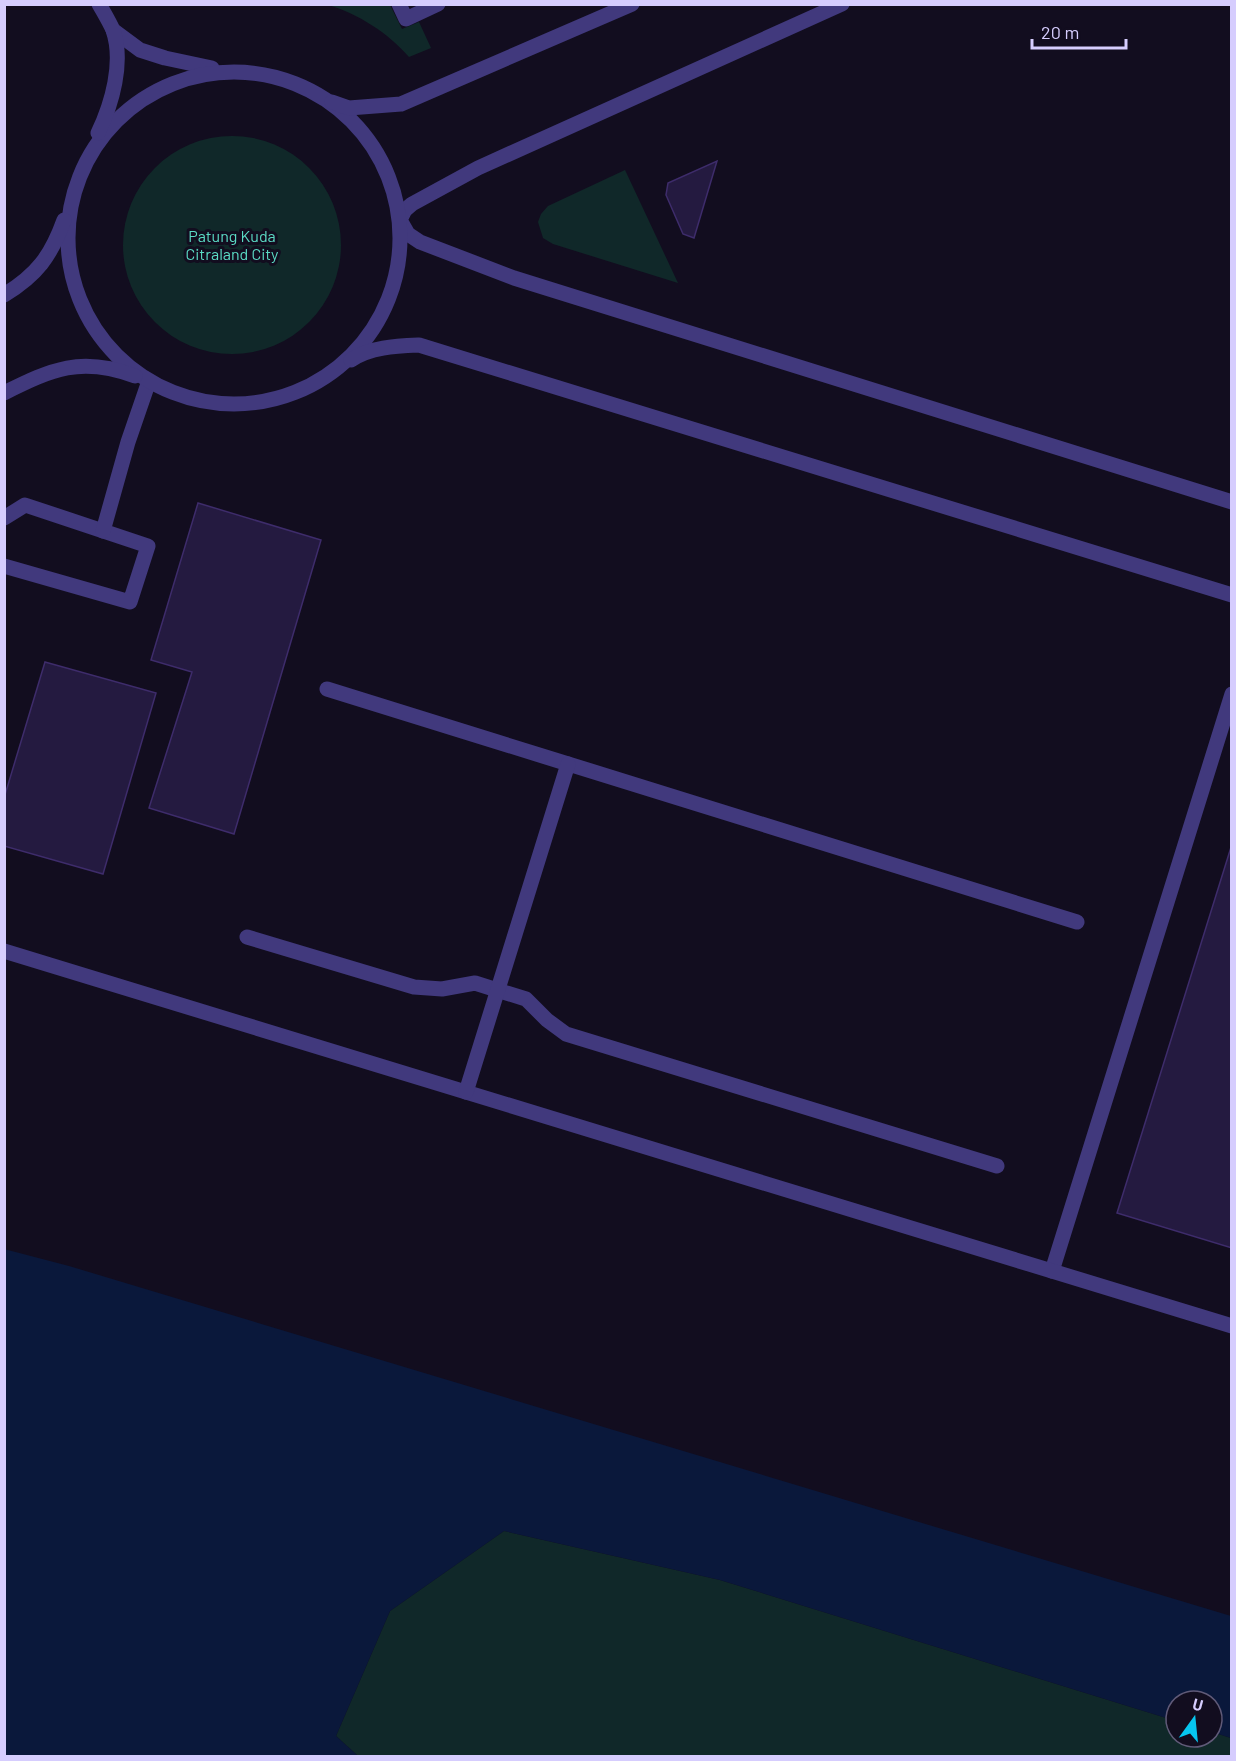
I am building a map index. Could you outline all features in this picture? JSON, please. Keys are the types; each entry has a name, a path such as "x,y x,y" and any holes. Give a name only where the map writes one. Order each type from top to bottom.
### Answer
{"street":[{"path":"4,296 30,279 47,258 60,232 85,160 103,122 118,57 113,30 99,4"},
{"path":"399,4 406,19 438,4"},
{"path":"113,30 140,50 202,67 241,71 288,80 330,102 349,108 401,104 632,4"},
{"path":"400,220 405,210 412,204 478,168 842,4"},
{"path":"85,160 113,122 150,93 194,76 241,71"},
{"path":"330,102 365,134 382,160 393,189 400,220 401,244 392,294 367,339 330,375"},
{"path":"69,204 67,251 77,296 92,326 112,352 149,381"},
{"path":"400,220 408,234 420,242 514,278 1232,502"},
{"path":"4,393 42,374 68,367 118,370 194,399 241,404 287,395 330,375 358,355 395,346 419,345 1232,595"},
{"path":"103,531 128,442 149,381"},
{"path":"4,518 25,505 148,546 130,602 4,566"},
{"path":"327,689 1077,922"},
{"path":"1052,1271 1232,694"},
{"path":"466,1092 568,764"},
{"path":"247,937 414,987 442,989 475,983 526,999 547,1020 566,1034 997,1166"},
{"path":"4,951 1232,1326"}],"green space":[{"path":"328,5 390,5 402,29 419,22 431,48 409,57 372,25"},
{"name":"Patung Kuda Citraland City","path":"232,136 264,141 274,145 309,168 332,203 336,213 341,245 336,277 332,287 309,322 274,345 264,349 232,354 200,349 190,345 155,322 132,287 128,277 123,245 128,213 132,203 155,168 190,145 200,141"},
{"path":"625,170 678,283 553,244 543,238 538,222 548,206"},
{"path":"504,1531 720,1580 1164,1717 1164,1749 1224,1749 1224,1736 1231,1738 1232,1756 358,1756 336,1736 390,1611"}],"water":[{"path":"4,1249 69,1266 1231,1616 1231,1738 1224,1736 1224,1689 1164,1689 1164,1717 720,1580 504,1531 390,1611 336,1736 358,1756 5,1756"}],"building":[{"path":"717,161 694,238 683,234 666,195 668,183"},
{"path":"198,503 321,540 234,834 149,808 192,672 151,660"},
{"path":"45,662 156,693 103,874 4,846 4,798"},
{"path":"1232,844 1232,1248 1117,1213"}]}
